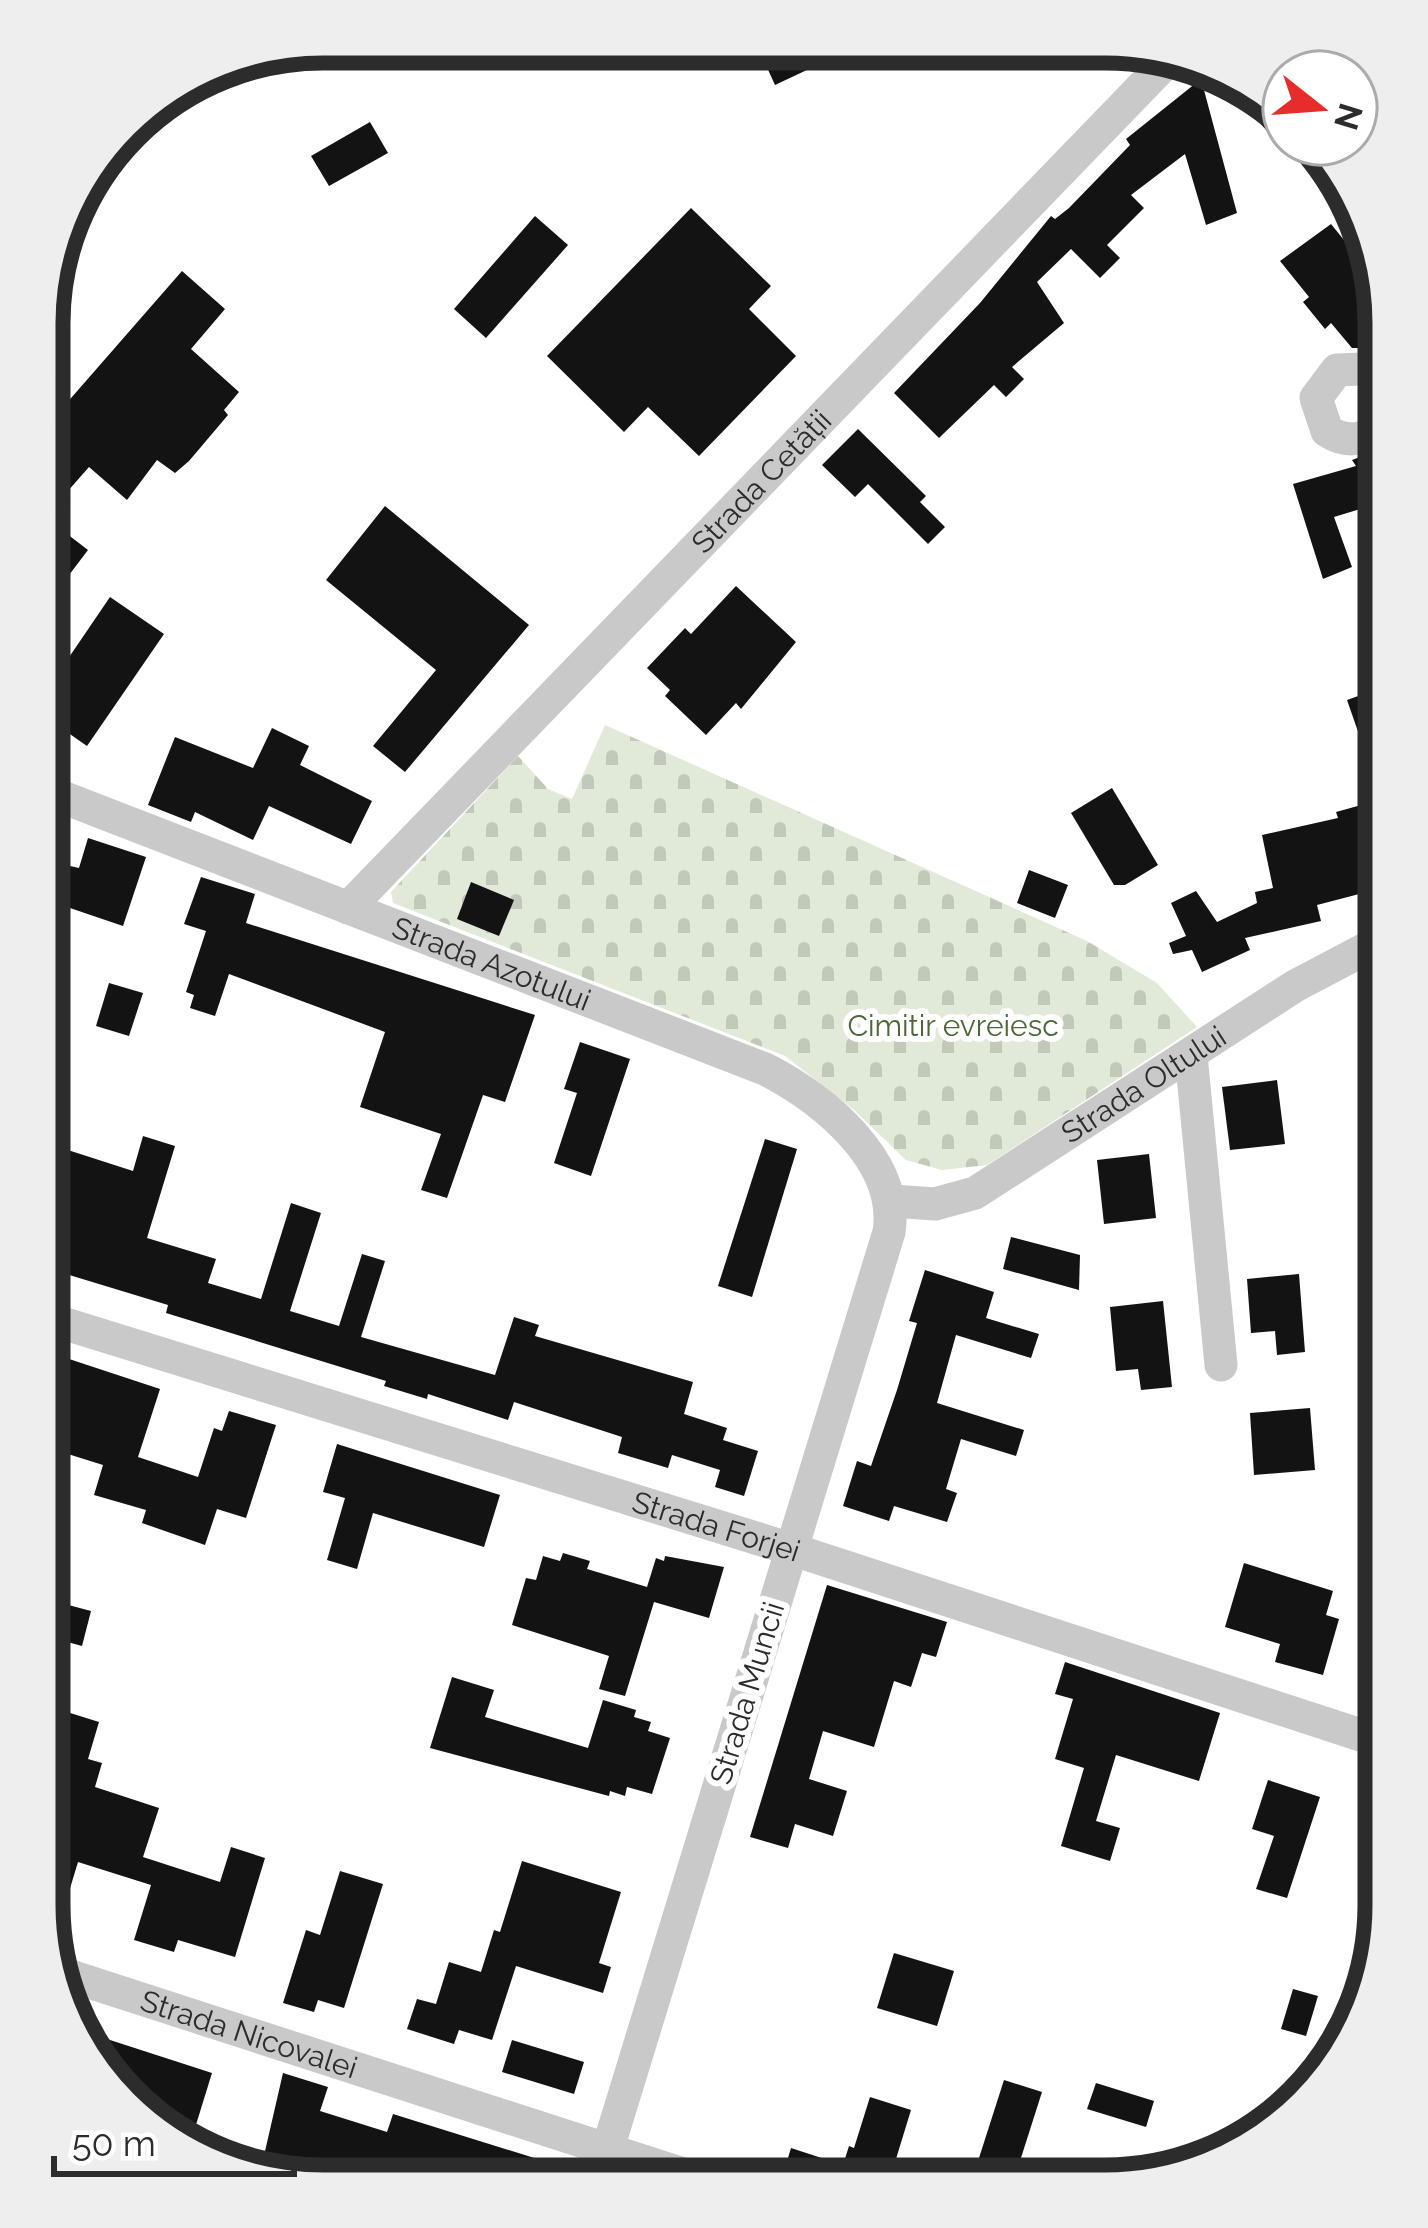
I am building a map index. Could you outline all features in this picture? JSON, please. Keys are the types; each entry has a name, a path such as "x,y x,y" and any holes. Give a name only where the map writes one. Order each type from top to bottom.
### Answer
{"street":[{"name":"Strada Cetății","path":"347,908 1159,69"},
{"path":"1365,369 1336,370 1316,398 1320,421 1337,437 1365,435"},
{"name":"Strada Azotului","path":"63,797 785,1080 844,1127 881,1173 892,1201"},
{"name":"Strada Oltului","path":"892,1201 935,1204 975,1193 1295,986 1365,949"},
{"path":"1191,1055 1222,1365"},
{"name":"Strada Muncii","path":"604,2165 889,1232 892,1201"},
{"name":"Strada Forjei","path":"63,1323 791,1550 1364,1736"},
{"name":"Strada Nicovalei","path":"74,1977 655,2165"}],"green space":[{"name":"Cimitir evreiesc","path":"605,725 1087,941 1157,983 1197,1027 987,1165 942,1170 906,1160 854,1110 785,1056 393,903 391,892 518,756 548,789 572,799"}],"building":[{"path":"765,63 806,63 809,69 775,85"},
{"path":"1202,82 1237,213 1206,225 1185,154 1131,195 1144,208 1107,245 1120,258 1100,278 1071,249 1037,282 1064,323 1012,367 1024,379 1006,397 994,385 939,438 894,393 980,303 1051,216 1055,219 1069,208 1130,145 1126,139"},
{"path":"370,122 388,153 329,186 311,156"},
{"path":"691,208 771,286 749,309 796,356 699,456 648,407 624,432 547,356"},
{"path":"535,216 568,245 486,338 454,309"},
{"path":"1331,224 1355,253 1363,289 1365,345 1352,348 1331,323 1325,329 1303,302 1309,297 1280,261"},
{"path":"182,271 225,309 191,349 239,392 224,410 228,415 175,473 157,460 127,500 89,467 63,497 63,407"},
{"path":"858,429 926,496 920,502 945,527 928,544 868,484 855,497 822,465"},
{"path":"1365,455 1365,508 1334,517 1352,567 1323,579 1293,484 1356,466 1352,460"},
{"path":"385,506 529,625 405,772 373,746 436,670 326,580"},
{"path":"63,531 88,550 63,583"},
{"path":"736,586 796,642 741,709 736,703 706,735 665,696 670,690 647,668 685,628 691,634"},
{"path":"110,597 164,634 87,746 63,729 63,666"},
{"path":"1365,694 1365,751 1347,700"},
{"path":"272,728 309,746 300,765 372,801 351,844 269,806 253,840 195,812 191,822 148,805 175,737 253,768"},
{"path":"1112,788 1158,865 1125,885 1114,885 1071,813"},
{"path":"1365,804 1365,893 1317,905 1321,921 1245,938 1250,950 1202,972 1192,950 1173,954 1169,943 1186,936 1171,903 1196,891 1217,922 1257,903 1255,892 1273,888 1262,835 1338,818 1336,812"},
{"path":"88,838 146,857 123,926 67,907 63,887 70,866 79,868"},
{"path":"1029,870 1068,885 1055,918 1017,903"},
{"path":"201,877 255,894 246,923 535,1015 505,1102 483,1095 447,1198 421,1190 441,1134 360,1107 385,1032 229,974 215,1016 190,1008 194,995 186,992 206,931 184,924"},
{"path":"471,882 514,900 499,936 457,919"},
{"path":"109,983 143,993 129,1036 96,1026"},
{"path":"580,1042 630,1059 591,1176 554,1163 577,1093 564,1089"},
{"path":"1277,1080 1285,1144 1230,1150 1222,1087"},
{"path":"143,1136 175,1146 147,1238 216,1259 208,1283 261,1299 291,1203 321,1213 290,1311 339,1326 362,1254 385,1261 361,1337 495,1375 514,1317 539,1325 535,1336 693,1382 684,1414 727,1428 723,1440 758,1451 744,1496 715,1487 720,1470 672,1455 668,1468 618,1453 622,1437 514,1402 508,1420 428,1394 427,1399 384,1386 386,1381 166,1313 168,1305 63,1273 63,1148 133,1171"},
{"path":"765,1139 797,1149 752,1297 718,1286"},
{"path":"1149,1154 1156,1218 1104,1224 1097,1160"},
{"path":"1011,1237 1080,1255 1079,1290 1003,1269"},
{"path":"925,1270 994,1292 986,1318 1039,1334 1031,1358 956,1335 937,1403 1024,1430 1016,1456 961,1439 946,1489 957,1493 947,1522 894,1506 889,1521 843,1506 857,1461 871,1466 917,1323 909,1321"},
{"path":"1299,1274 1305,1352 1277,1355 1275,1331 1251,1333 1247,1279"},
{"path":"1163,1301 1172,1387 1141,1390 1138,1369 1116,1371 1110,1307"},
{"path":"63,1357 160,1389 138,1457 198,1477 214,1428 222,1431 229,1411 276,1425 246,1518 217,1509 205,1545 142,1523 146,1510 94,1495 103,1465 63,1452"},
{"path":"1310,1408 1315,1470 1254,1475 1250,1413"},
{"path":"337,1444 500,1495 484,1547 373,1513 357,1569 327,1560 345,1498 323,1492"},
{"path":"563,1553 590,1561 587,1569 647,1587 656,1558 724,1567 709,1618 654,1602 625,1696 599,1689 609,1656 512,1625 526,1578 536,1580 543,1556 560,1561"},
{"path":"1244,1563 1333,1591 1326,1615 1339,1619 1323,1675 1275,1662 1280,1644 1225,1627"},
{"path":"827,1585 947,1622 936,1657 922,1653 911,1687 894,1681 874,1747 823,1731 809,1779 847,1791 833,1836 795,1824 788,1848 750,1837"},
{"path":"63,1604 91,1611 82,1646 63,1641"},
{"path":"1065,1662 1220,1713 1199,1781 1116,1755 1096,1821 1120,1828 1110,1861 1061,1846 1084,1768 1055,1759 1073,1699 1055,1694"},
{"path":"452,1677 494,1690 485,1717 588,1748 603,1700 636,1710 634,1717 651,1722 648,1731 670,1738 652,1794 627,1787 625,1796 610,1791 609,1796 430,1748"},
{"path":"67,1712 99,1722 88,1759 102,1763 95,1787 159,1808 143,1857 220,1882 231,1847 265,1858 235,1957 178,1940 174,1952 134,1940 151,1885 78,1862 63,1910 63,1785 68,1765 63,1763"},
{"path":"1268,1780 1320,1797 1287,1898 1256,1889 1274,1836 1252,1829"},
{"path":"522,1861 621,1892 599,1963 611,1967 603,1993 516,1966 492,2040 459,2030 454,2044 407,2029 417,1999 436,2004 449,1962 481,1972 494,1930 500,1932"},
{"path":"340,1871 383,1884 344,2008 318,2000 314,2012 283,2003 306,1930 320,1935"},
{"path":"894,1953 954,1971 937,2026 877,2008"},
{"path":"1293,1989 1318,1996 1306,2036 1281,2029"},
{"path":"99,2036 212,2073 194,2131 139,2089"},
{"path":"512,2040 584,2062 574,2094 502,2072"},
{"path":"283,2073 328,2087 320,2111 387,2132 393,2114 544,2161 543,2165 323,2165 264,2158"},
{"path":"1004,2080 1042,2092 1019,2165 977,2165"},
{"path":"1096,2083 1154,2101 1146,2127 1087,2109"},
{"path":"870,2097 911,2110 894,2165 843,2165 849,2146 854,2148"},
{"path":"791,2148 843,2165 786,2165"}]}
